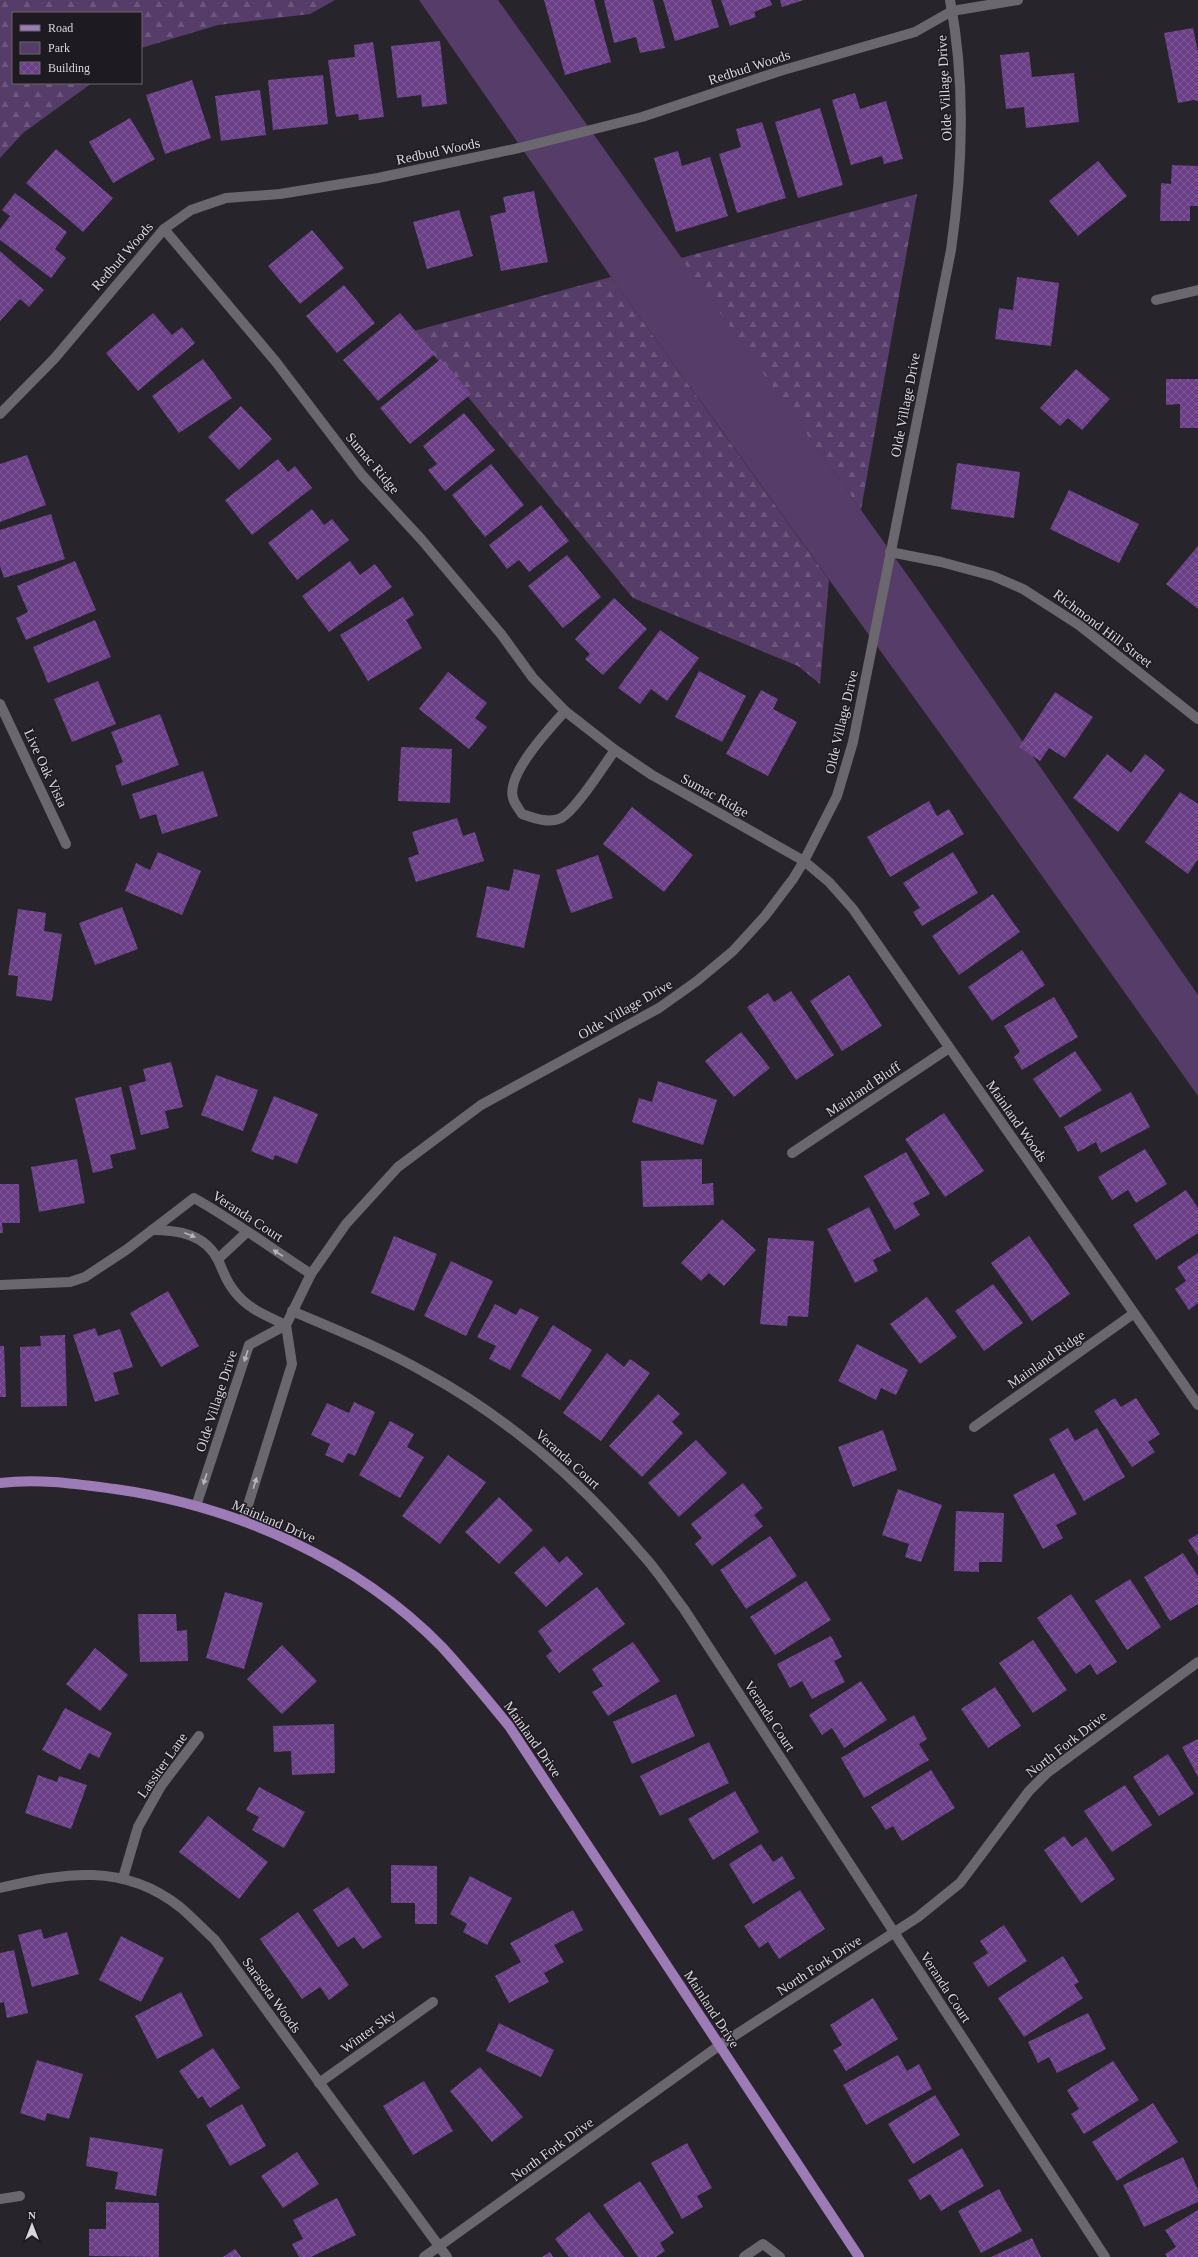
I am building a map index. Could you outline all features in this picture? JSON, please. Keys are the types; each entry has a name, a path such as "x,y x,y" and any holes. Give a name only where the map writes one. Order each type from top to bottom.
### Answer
{"main road":[{"name":"Mainland Drive","path":"0,1482 72,1484 140,1493 196,1506 243,1521 283,1538 339,1566 398,1608 441,1647 509,1726 859,2257"}],"street":[{"name":"Olde Village Drive","path":"196,1506 249,1345 286,1325 292,1310 311,1274 346,1224 398,1167 481,1105 659,1008 697,981 733,951 765,916 793,879 804,861 837,796 853,742 951,250 957,208 962,135 960,62 950,0"},
{"path":"952,11 1018,0"},
{"name":"Redbud Woods","path":"0,414 54,359 164,229 191,210 226,198 280,194 378,178 519,148 642,117 780,71 915,32 952,11"},
{"name":"Sumac Ridge","path":"164,229 276,362 362,475 421,539 501,634 533,678 565,711 615,750 652,775 804,861"},
{"path":"1156,300 1198,290"},
{"name":"Richmond Hill Street","path":"890,552 941,562 993,576 1023,590 1079,625 1198,720"},
{"name":"Live Oak Vista","path":"0,704 66,844"},
{"path":"565,711 531,751 516,776 512,797 522,814 544,820 561,818 575,804 615,750"},
{"name":"Mainland Woods","path":"804,861 829,882 853,909 1198,1405"},
{"name":"Mainland Bluff","path":"792,1153 949,1048"},
{"name":"Veranda Court","path":"0,1285 70,1282 85,1277 152,1230 194,1198 231,1219 247,1232 311,1274"},
{"path":"152,1230 172,1230 192,1235 207,1245 218,1259 224,1277 249,1307 286,1325 292,1364 243,1521"},
{"path":"218,1259 247,1232"},
{"name":"Veranda Court","path":"292,1310 386,1351 433,1377 492,1415 521,1436 600,1507 643,1555 684,1610 1105,2257"},
{"name":"Mainland Ridge","path":"974,1428 1134,1314"},
{"name":"North Fork Drive","path":"424,2257 720,2045 918,1917 960,1884 1029,1791 1047,1774 1198,1662"},
{"name":"Lassiter Lane","path":"123,1878 138,1827 161,1786 199,1736"},
{"name":"Sarasota Woods","path":"0,1888 46,1877 82,1874 123,1878 147,1886 179,1906 215,1940 319,2083 440,2245 447,2257"},
{"name":"Winter Sky","path":"319,2083 433,2002"},
{"path":"0,2199 20,2196"},
{"path":"744,2257 763,2244 780,2257"}],"green space":[{"path":"0,0 335,0 310,14 218,25 142,48 142,12 12,12 12,84 91,84 23,133 0,158"},
{"path":"419,0 498,0 913,583 1198,995 1198,1096 1008,828 611,277"},
{"path":"917,194 861,510 681,258"},
{"path":"611,277 829,580 820,684 798,666 633,598 414,331"}],"building":[{"path":"544,0 594,0 611,62 565,75"},
{"path":"604,0 653,0 665,48 640,53 636,37 614,43"},
{"path":"663,0 711,0 719,27 675,41"},
{"path":"721,0 770,0 772,5 754,12 756,17 730,26"},
{"path":"780,0 804,0 782,7"},
{"path":"1193,28 1198,52 1198,101 1194,100 1178,103 1164,33"},
{"path":"440,41 447,104 422,107 421,95 397,98 391,46"},
{"path":"373,42 384,117 359,120 358,114 336,117 328,60 355,57 354,45"},
{"path":"1029,52 1032,77 1074,73 1079,122 1026,128 1024,107 1006,109 1000,55"},
{"path":"323,75 328,124 273,130 268,80"},
{"path":"192,80 211,138 165,154 146,95"},
{"path":"260,90 266,135 221,141 215,96"},
{"path":"855,93 860,109 886,101 903,159 884,164 882,156 851,165 832,100"},
{"path":"820,108 843,185 798,198 775,122"},
{"path":"130,118 155,159 113,183 89,142"},
{"path":"762,122 786,198 737,213 719,154 741,147 736,129"},
{"path":"56,149 113,198 83,232 26,183"},
{"path":"678,151 682,166 710,157 728,216 676,232 654,158"},
{"path":"1098,161 1127,196 1078,236 1049,201"},
{"path":"1172,165 1198,166 1198,206 1190,206 1190,221 1160,221 1161,183 1171,184"},
{"path":"534,191 548,262 501,271 490,216 506,212 503,197"},
{"path":"15,193 67,232 55,249 66,258 51,278 0,240 0,229 10,216 2,210"},
{"path":"459,210 473,256 427,269 413,222"},
{"path":"312,230 344,268 300,304 268,266"},
{"path":"0,251 44,290 29,307 20,299 0,321"},
{"path":"1017,277 1059,283 1051,346 995,339 999,308 1013,310"},
{"path":"344,285 375,323 337,353 306,316"},
{"path":"153,313 172,335 182,327 195,343 138,391 106,353"},
{"path":"400,313 435,354 378,401 343,360"},
{"path":"203,359 232,398 179,433 152,396"},
{"path":"441,359 471,394 410,444 380,408"},
{"path":"1076,369 1110,399 1082,430 1068,418 1060,426 1040,408"},
{"path":"1166,379 1198,379 1198,428 1180,428 1180,404 1166,405"},
{"path":"241,406 272,439 239,470 208,437"},
{"path":"464,413 495,450 445,491 428,470 437,464 423,446"},
{"path":"27,455 46,505 0,522 0,464"},
{"path":"278,459 288,472 295,466 312,488 252,535 225,500"},
{"path":"957,463 1020,472 1014,518 951,509"},
{"path":"491,464 524,505 485,537 452,495"},
{"path":"1069,490 1139,524 1119,563 1050,529"},
{"path":"541,505 569,541 529,572 519,560 507,569 489,545"},
{"path":"312,509 324,525 332,519 349,540 297,580 268,543"},
{"path":"51,514 65,559 4,578 0,566 0,530"},
{"path":"1198,546 1198,609 1166,584"},
{"path":"567,555 601,597 563,628 528,586"},
{"path":"75,561 96,610 26,640 16,618 28,612 17,586"},
{"path":"350,561 360,575 375,564 392,587 329,632 302,596"},
{"path":"403,597 414,615 406,620 422,648 368,681 340,635"},
{"path":"614,598 647,629 603,675 585,659 590,654 575,639"},
{"path":"95,620 111,657 48,683 33,647"},
{"path":"660,630 699,658 667,701 651,689 640,704 618,688"},
{"path":"699,671 746,696 722,742 675,717"},
{"path":"448,672 487,703 475,718 487,727 469,749 419,709"},
{"path":"98,681 116,724 72,742 54,699"},
{"path":"761,690 778,699 773,709 797,722 768,776 726,754"},
{"path":"1055,692 1093,717 1065,758 1049,748 1040,761 1019,747"},
{"path":"160,714 179,765 122,786 115,766 123,762 111,732"},
{"path":"401,747 452,749 450,803 398,801"},
{"path":"1107,754 1131,773 1145,754 1165,770 1118,832 1073,798"},
{"path":"203,771 218,816 162,834 156,814 140,819 132,794"},
{"path":"1180,792 1198,804 1198,859 1188,874 1145,842"},
{"path":"929,801 937,816 949,809 964,834 890,877 867,837"},
{"path":"632,807 693,855 664,892 603,844"},
{"path":"457,818 463,836 475,832 484,861 416,882 408,858 419,854 412,832"},
{"path":"158,852 201,871 182,915 125,891 136,863 150,870"},
{"path":"953,852 978,893 922,926 913,912 920,908 903,883"},
{"path":"598,855 613,898 571,913 556,870"},
{"path":"514,869 540,875 524,948 476,937 487,886 509,891"},
{"path":"993,894 1020,932 959,975 932,936"},
{"path":"122,907 138,949 95,965 79,923"},
{"path":"18,909 46,913 44,931 62,934 52,1001 16,996 18,976 8,975"},
{"path":"1022,950 1045,985 992,1021 968,987"},
{"path":"849,975 882,1026 842,1051 810,1001"},
{"path":"791,991 834,1055 796,1080 747,1007 768,993 774,1002"},
{"path":"1054,997 1078,1037 1022,1070 1014,1057 1020,1052 1004,1026"},
{"path":"741,1032 770,1068 734,1097 705,1061"},
{"path":"1075,1051 1102,1090 1060,1118 1033,1079"},
{"path":"171,1062 183,1107 165,1111 169,1128 141,1135 129,1086 146,1081 143,1069"},
{"path":"216,1075 258,1090 243,1131 201,1115"},
{"path":"658,1081 717,1100 703,1145 632,1122 639,1098 652,1102"},
{"path":"121,1087 136,1149 110,1155 113,1168 93,1173 75,1098"},
{"path":"1131,1092 1150,1127 1101,1153 1096,1142 1078,1152 1064,1127"},
{"path":"274,1096 318,1114 297,1164 275,1155 273,1160 251,1151"},
{"path":"944,1113 984,1171 945,1197 905,1139"},
{"path":"1145,1149 1167,1184 1136,1203 1128,1190 1112,1200 1098,1177"},
{"path":"906,1152 930,1194 913,1203 920,1215 895,1230 864,1176"},
{"path":"77,1159 85,1203 39,1212 31,1167"},
{"path":"702,1159 702,1184 713,1183 714,1205 643,1207 641,1161"},
{"path":"0,1184 19,1184 20,1223 2,1223 3,1233 0,1233"},
{"path":"1186,1190 1198,1208 1198,1233 1156,1260 1133,1225"},
{"path":"869,1207 891,1251 873,1260 878,1271 855,1283 827,1229"},
{"path":"722,1219 756,1250 724,1286 709,1273 701,1281 681,1263"},
{"path":"394,1236 437,1254 414,1311 371,1293"},
{"path":"1029,1236 1070,1294 1032,1321 991,1263"},
{"path":"768,1238 814,1241 808,1317 788,1316 787,1326 760,1324"},
{"path":"1198,1253 1198,1303 1189,1310 1175,1289 1186,1281 1177,1267"},
{"path":"451,1261 493,1281 466,1336 424,1316"},
{"path":"993,1284 1023,1323 984,1351 955,1311"},
{"path":"168,1291 199,1346 161,1367 130,1313"},
{"path":"927,1297 957,1337 920,1364 890,1324"},
{"path":"495,1304 516,1315 520,1308 539,1317 510,1370 489,1359 496,1346 477,1337"},
{"path":"553,1325 592,1350 560,1400 521,1376"},
{"path":"95,1328 98,1336 120,1329 133,1367 113,1373 119,1394 95,1402 73,1335"},
{"path":"65,1335 67,1406 21,1407 20,1347 41,1346 40,1336"},
{"path":"857,1344 908,1370 896,1395 881,1388 876,1400 838,1381"},
{"path":"0,1346 4,1346 6,1397 0,1397"},
{"path":"607,1353 624,1367 630,1359 650,1373 601,1441 563,1413"},
{"path":"658,1394 680,1414 672,1422 683,1433 642,1477 609,1446"},
{"path":"1115,1398 1121,1407 1136,1398 1160,1434 1148,1442 1155,1452 1132,1467 1094,1411"},
{"path":"354,1402 375,1412 355,1456 348,1453 343,1463 325,1455 330,1444 311,1435 327,1403 349,1413"},
{"path":"390,1421 414,1434 407,1447 424,1457 400,1498 359,1475"},
{"path":"1068,1428 1075,1441 1097,1428 1125,1477 1084,1501 1049,1439"},
{"path":"883,1430 897,1470 853,1487 838,1447"},
{"path":"696,1440 727,1473 679,1517 648,1483"},
{"path":"448,1455 486,1482 440,1544 402,1516"},
{"path":"1054,1473 1077,1514 1056,1525 1063,1538 1043,1549 1013,1495"},
{"path":"743,1483 763,1508 754,1515 763,1526 712,1566 695,1544 702,1538 691,1524"},
{"path":"898,1489 942,1505 921,1562 905,1557 909,1544 882,1535"},
{"path":"499,1497 533,1530 499,1564 465,1532"},
{"path":"956,1511 1004,1513 1002,1562 979,1562 979,1572 954,1571"},
{"path":"1198,1534 1198,1556 1188,1540"},
{"path":"770,1536 797,1576 746,1609 720,1570"},
{"path":"544,1546 559,1563 567,1556 583,1574 546,1607 514,1573"},
{"path":"1183,1553 1198,1576 1198,1604 1170,1621 1144,1577"},
{"path":"1130,1579 1161,1627 1127,1650 1095,1601"},
{"path":"806,1581 831,1620 775,1655 750,1617"},
{"path":"597,1587 625,1624 559,1673 546,1656 552,1651 538,1631"},
{"path":"225,1592 263,1603 244,1669 206,1658"},
{"path":"1071,1594 1117,1662 1097,1675 1090,1664 1076,1674 1037,1618"},
{"path":"138,1614 176,1614 177,1631 187,1630 188,1661 140,1662"},
{"path":"831,1636 842,1657 834,1661 845,1682 812,1699 802,1681 790,1688 777,1664"},
{"path":"1033,1640 1067,1690 1033,1713 999,1663"},
{"path":"633,1642 660,1681 608,1716 592,1692 603,1686 592,1669"},
{"path":"282,1645 317,1681 282,1714 247,1679"},
{"path":"95,1648 128,1675 100,1711 66,1684"},
{"path":"861,1681 887,1720 844,1748 832,1728 822,1735 809,1715"},
{"path":"995,1687 1021,1726 988,1748 961,1709"},
{"path":"676,1694 695,1736 632,1764 613,1722"},
{"path":"65,1708 112,1733 99,1758 89,1753 80,1770 42,1750"},
{"path":"914,1715 927,1739 919,1744 929,1760 864,1798 841,1758"},
{"path":"334,1724 335,1773 292,1775 291,1751 274,1752 273,1726"},
{"path":"1198,1739 1198,1777 1182,1747"},
{"path":"709,1742 729,1783 660,1816 640,1776"},
{"path":"1168,1754 1194,1794 1159,1816 1133,1777"},
{"path":"931,1770 955,1808 902,1841 893,1826 886,1830 871,1807"},
{"path":"38,1775 57,1782 59,1776 87,1785 71,1829 25,1813"},
{"path":"1125,1785 1152,1825 1112,1852 1084,1811"},
{"path":"259,1787 305,1812 284,1848 252,1830 259,1817 246,1810"},
{"path":"735,1791 759,1832 713,1860 688,1819"},
{"path":"208,1816 268,1862 239,1899 179,1852"},
{"path":"1064,1836 1072,1847 1086,1837 1115,1879 1081,1903 1044,1850"},
{"path":"761,1844 773,1862 782,1856 795,1878 753,1904 729,1864"},
{"path":"391,1865 437,1866 437,1924 415,1924 415,1903 391,1903"},
{"path":"470,1876 512,1898 487,1945 463,1932 467,1924 450,1914"},
{"path":"348,1887 382,1937 363,1949 354,1937 338,1947 313,1910"},
{"path":"800,1890 825,1929 779,1959 768,1942 759,1948 744,1926"},
{"path":"573,1910 583,1930 554,1945 564,1962 544,1973 549,1982 509,2003 495,1976 521,1962 510,1943"},
{"path":"298,1912 349,1985 329,2000 320,1987 302,1999 260,1939"},
{"path":"1004,1925 1027,1961 988,1987 973,1963 988,1953 980,1941"},
{"path":"41,1929 44,1939 67,1932 79,1974 32,1987 18,1935"},
{"path":"121,1936 164,1958 141,2002 99,1980"},
{"path":"14,1950 28,2013 7,2018 4,2002 0,2003 0,1953"},
{"path":"1063,1956 1079,1982 1074,1985 1083,1998 1024,2037 998,1998"},
{"path":"181,1992 203,2036 157,2059 135,2016"},
{"path":"873,1998 898,2039 846,2071 833,2050 842,2045 830,2025"},
{"path":"1088,2013 1106,2049 1057,2073 1049,2057 1038,2063 1028,2042"},
{"path":"499,2023 554,2050 541,2077 486,2051"},
{"path":"213,2048 240,2088 210,2108 202,2096 198,2099 179,2071"},
{"path":"898,2055 907,2071 919,2064 932,2089 866,2125 843,2085"},
{"path":"37,2060 83,2074 69,2119 47,2113 45,2121 20,2113"},
{"path":"1113,2061 1139,2100 1084,2134 1071,2114 1079,2109 1067,2090"},
{"path":"480,2067 523,2117 492,2142 450,2091"},
{"path":"424,2081 453,2131 413,2155 383,2106"},
{"path":"935,2095 960,2135 913,2164 888,2124"},
{"path":"1153,2103 1178,2142 1117,2181 1092,2142"},
{"path":"242,2104 266,2146 230,2166 206,2125"},
{"path":"90,2137 163,2149 156,2196 115,2189 118,2172 86,2166"},
{"path":"687,2143 712,2188 697,2196 703,2207 682,2219 651,2163"},
{"path":"962,2148 984,2186 941,2211 930,2194 920,2200 908,2180"},
{"path":"297,2152 319,2184 283,2208 261,2176"},
{"path":"1183,2157 1198,2190 1198,2202 1144,2227 1123,2185"},
{"path":"640,2181 674,2233 660,2243 665,2251 656,2257 638,2257 603,2205"},
{"path":"999,2189 1022,2231 981,2253 958,2211"},
{"path":"337,2198 356,2235 311,2257 299,2257 292,2244 303,2239 293,2220"},
{"path":"106,2202 159,2203 159,2257 89,2256 89,2229 106,2229"},
{"path":"1198,2210 1198,2257 1167,2257 1165,2254 1176,2247 1165,2230"},
{"path":"589,2212 624,2257 569,2257 555,2239"},
{"path":"1032,2238 1041,2257 991,2257"},
{"path":"235,2249 241,2257 223,2257"},
{"path":"550,2252 553,2257 542,2257"}]}
